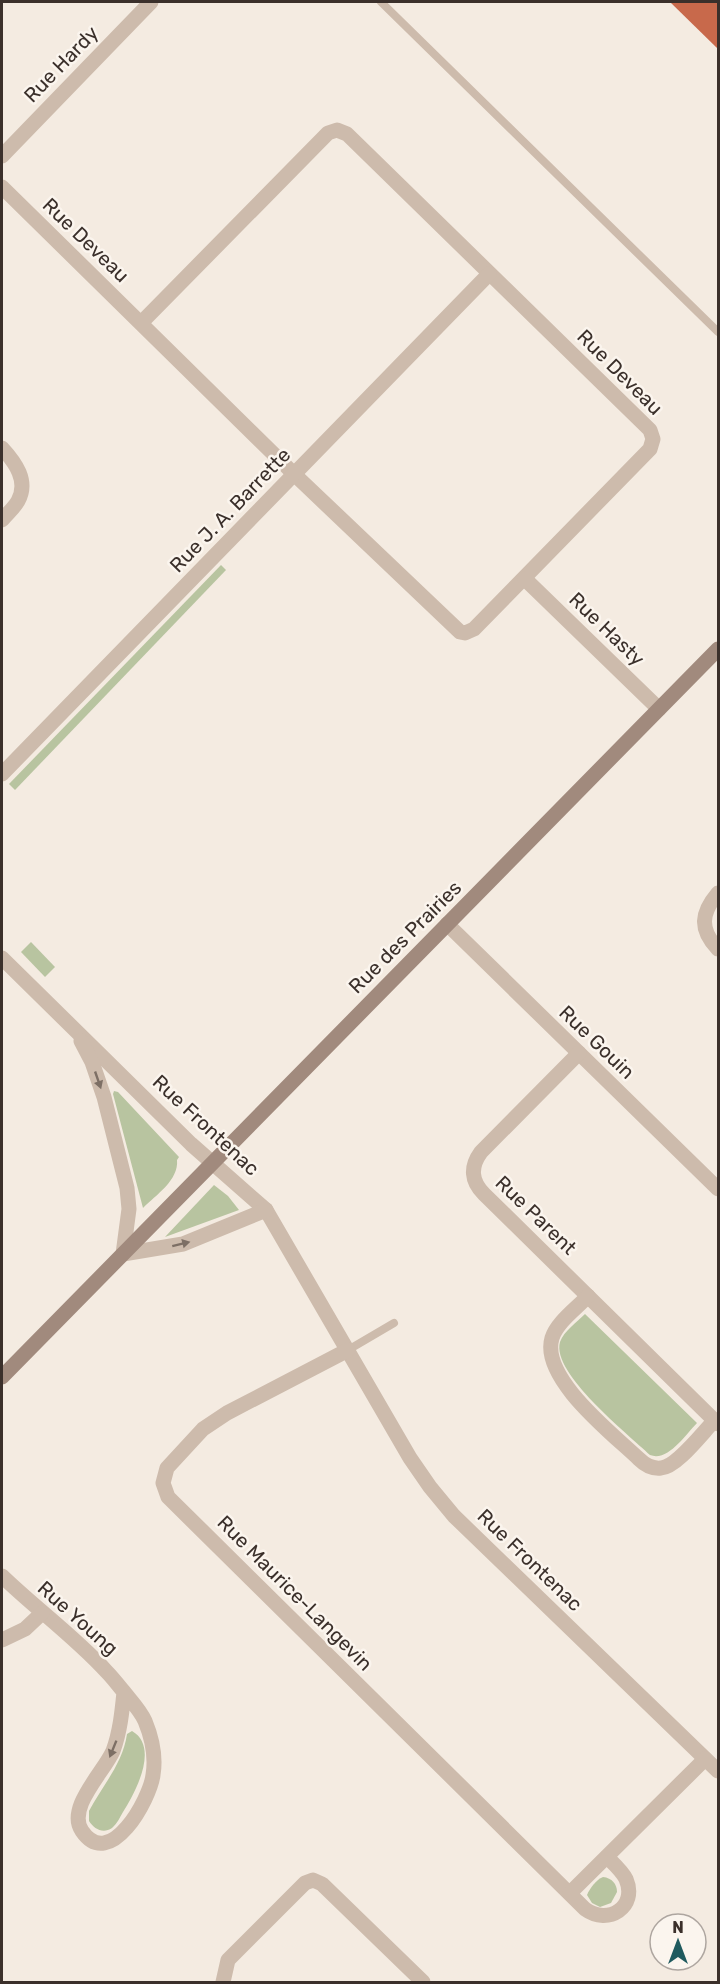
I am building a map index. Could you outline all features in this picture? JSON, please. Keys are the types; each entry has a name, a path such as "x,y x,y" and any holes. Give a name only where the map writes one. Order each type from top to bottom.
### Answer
{"main road":[{"name":"Rue des Prairies","path":"2,1377 718,650"}],"street":[{"name":"Rue Hardy","path":"2,156 151,2"},
{"name":"Rue Deveau","path":"2,187 294,474 460,632 465,633 474,629 525,579 650,449 653,439 650,430 347,134 337,130 328,133 141,323"},
{"name":"Rue J. A. Barrette","path":"2,774 489,274"},
{"path":"2,448 17,466 21,476 21,487 18,501 2,520"},
{"name":"Rue Hasty","path":"525,579 659,709"},
{"path":"718,893 709,905 704,919 707,933 718,949"},
{"name":"Rue Gouin","path":"447,924 718,1189"},
{"name":"Rue Frontenac","path":"2,958 191,1144 266,1210 410,1458 430,1487 454,1516 718,1772"},
{"path":"72,1028 86,1050 98,1078 127,1188 129,1209 123,1254 183,1244 266,1210"},
{"name":"Rue Parent","path":"579,1053 481,1152 474,1167 473,1178 478,1188 717,1422 671,1464 655,1468 639,1460 572,1394 556,1370 551,1343 558,1327 588,1296"},
{"name":"Rue Maurice-Langevin","path":"348,1350 227,1413 203,1429 167,1468 164,1475 168,1497 585,1909 599,1916 607,1916 621,1910 626,1903 628,1887 622,1873 607,1857"},
{"name":"Rue Young","path":"2,1576 98,1663 124,1692 140,1710 149,1731 153,1754 153,1776 146,1796 127,1830 114,1840 97,1842 83,1833 79,1826 78,1809 113,1752 122,1717 124,1692"},
{"path":"2,1640 25,1629 42,1613"},
{"path":"570,1893 705,1759"},
{"path":"223,1983 228,1960 232,1955 305,1883 313,1880 322,1884 423,1983"}],"lane":[{"path":"381,2 718,332"},
{"path":"348,1350 394,1323"}],"green space":[{"path":"221,565 226,570 15,790 9,784"},
{"path":"31,942 55,967 45,977 21,952"},
{"path":"114,1091 118,1092 179,1157 171,1181 143,1208 113,1094"},
{"path":"214,1185 228,1196 239,1210 165,1237"},
{"path":"585,1314 697,1423 670,1451 663,1455 650,1455 593,1402 567,1370 560,1355 560,1342 568,1330"},
{"path":"132,1731 140,1738 144,1748 145,1759 139,1782 112,1828 105,1831 99,1830 89,1821 89,1811 117,1764 127,1734"},
{"path":"603,1877 613,1882 617,1892 611,1903 600,1907 592,1903 587,1895 594,1884"}],"building":[{"path":"670,2 718,2 718,49"}]}
